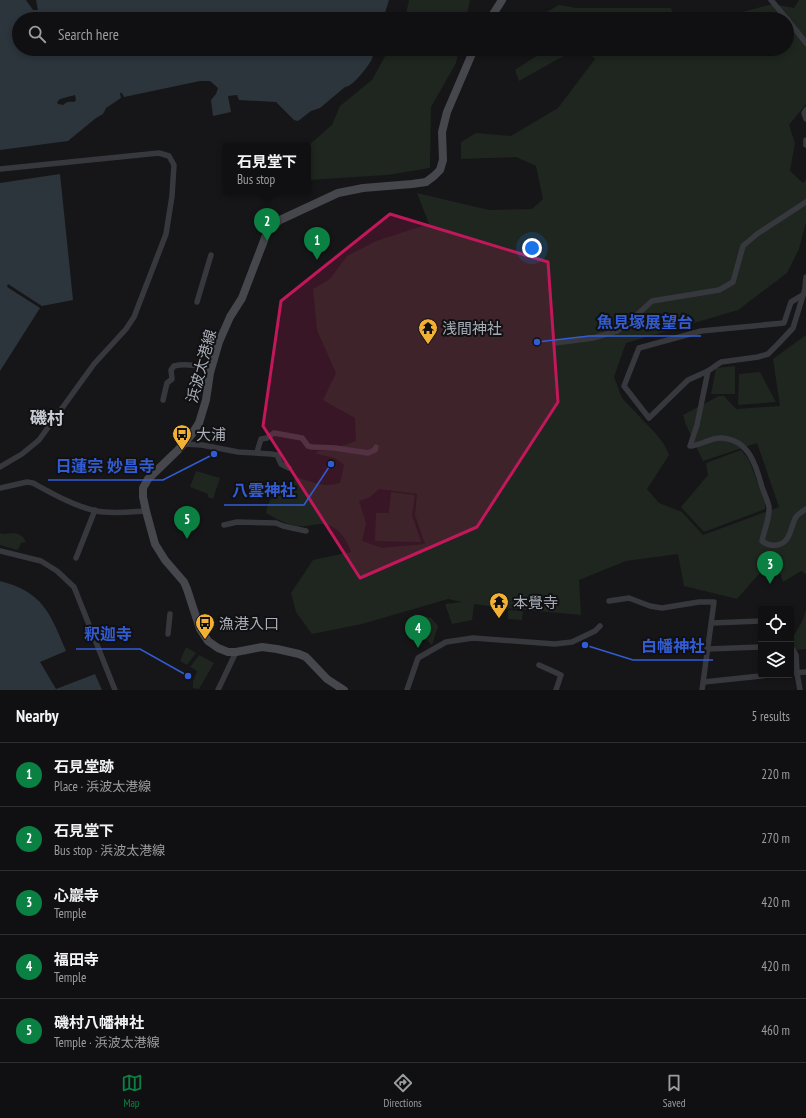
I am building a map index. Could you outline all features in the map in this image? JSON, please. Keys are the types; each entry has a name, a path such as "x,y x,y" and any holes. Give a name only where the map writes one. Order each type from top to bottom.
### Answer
{"main road":[{"path":"494,12 502,0"},
{"name":"浜波太港線","path":"344,690 327,679 306,657 299,654 262,647 228,652 218,648 208,641 203,634 184,582 165,560 155,544 146,511 143,492 148,479 192,434 202,416 211,370 219,342 230,317 242,298 265,235 270,227 280,220 338,193 363,188 426,182 434,176 440,170 443,155 442,132 446,117 471,56"}],"street":[{"path":"771,0 781,12"},
{"path":"794,28 806,43"},
{"path":"806,110 804,113 806,119"},
{"path":"806,140 806,145"},
{"path":"0,169 159,153 169,156 174,165 172,196 166,234 134,317 126,329 94,364 39,440 22,454 0,467"},
{"path":"555,343 593,338 617,330 630,321 652,301 719,290 726,287 733,282 743,246 757,234 806,202"},
{"path":"197,302 211,255"},
{"path":"805,291 791,302 784,323 701,331 639,348 624,386 648,418 688,380 708,371 721,362 758,357 768,354 793,328 805,291 806,277"},
{"path":"163,400 167,383 172,379 171,370 174,366 180,364 190,365 211,370"},
{"path":"708,371 697,425 690,446 696,446 711,439 721,438 732,440 743,446 749,453 756,467 769,507 762,541 767,545 774,546 785,542 788,539 797,516 806,509"},
{"path":"257,452 261,439 267,438 274,433 302,438 308,446 312,447 335,448 368,453 375,450 376,447"},
{"path":"183,444 202,445 238,452 257,452 277,455 281,464 289,468"},
{"path":"0,488 27,482 33,483 77,505 95,510 119,513 146,511"},
{"path":"76,558 95,510"},
{"path":"224,525 237,522 276,523 306,531"},
{"path":"0,551 41,561 57,571 74,587 115,690"},
{"path":"609,600 629,598 655,608 707,601 714,602 702,690"},
{"path":"168,634 170,614"},
{"path":"712,623 758,621"},
{"path":"407,690 418,658 446,642 473,638 555,644 572,642 596,631 600,626"},
{"path":"707,649 758,647"},
{"path":"794,651 796,655 794,673 800,690"},
{"path":"218,690 236,652"},
{"path":"539,665 561,675 556,690"},
{"path":"794,673 806,672"},
{"path":"704,682 758,676"}],"highlighted area":[{"path":"390,214 548,262 558,402 477,527 360,578 263,426 281,301"}],"shaded area":[{"path":"0,0 26,0 33,10 38,10 36,0 389,0 385,12 12,12 12,56 373,56 372,59 356,80 345,87 320,108 311,111 298,121 294,120 276,102 239,100 237,95 228,96 231,112 213,116 211,100 216,94 218,88 210,81 200,81 124,97 122,93 120,93 121,98 106,108 103,114 68,141 0,150","holes":["75,95 76,100 74,102 68,102 63,105 58,104 57,102 60,99"]},
{"path":"409,0 470,0 467,12 406,12"},
{"path":"799,0 806,0 806,104 789,125 795,143 790,171 803,183 806,180 806,222 799,249 787,273 738,310 626,343 614,377 622,398 656,434 664,444 669,455 647,489 659,503 682,512 703,535 779,507 757,443 703,461 686,425 683,415 719,396 724,396 736,409 780,406 773,359 806,335 806,574 801,571 783,582 776,562 758,575 737,599 684,586 678,554 626,561 579,580 581,615 474,604 472,620 452,624 445,604 462,602 448,599 362,624 312,634 296,612 291,593 313,560 351,552 341,534 332,527 322,524 296,526 283,522 266,513 270,501 274,497 286,494 296,477 323,485 340,483 344,465 337,459 315,453 319,451 328,451 356,441 355,418 323,400 336,373 317,330 313,289 330,279 347,256 376,241 429,224 417,193 489,210 532,209 543,199 536,166 516,157 461,159 461,142 476,133 511,136 558,108 595,59 592,56 794,56 794,12 742,12 773,4 794,8","holes":["379,489 417,494 415,515 425,544 382,548 362,541 366,523 359,501 370,497"]},
{"path":"559,5 576,8 671,8 673,12 546,12"},
{"path":"385,56 458,56 456,63 431,107 430,168 387,175 311,180 311,143 332,125 340,106 372,80"},
{"path":"536,56 564,56 519,81 515,70"},
{"path":"60,174 73,300 42,306 8,284 7,287 40,308 0,371 0,183"},
{"path":"735,366 735,394 711,394 716,368"},
{"path":"760,372 776,402 738,405 739,374"},
{"path":"741,450 749,460 765,502 765,509 704,532 681,507 708,475 706,463"},
{"path":"196,471 220,478 213,499 208,497 208,494 190,487"},
{"path":"391,492 415,495 412,515 421,542 375,541 376,513 389,513"},
{"path":"0,533 17,534 23,537 26,542 21,543 17,550 0,545"},
{"path":"0,581 26,591 36,598 43,606 55,626 66,651 40,662 56,689 95,674 102,690 0,690"},
{"path":"508,610 523,611 522,620 508,619"},
{"path":"806,610 806,649 796,650 794,635 802,622"},
{"path":"415,614 431,618 438,626 432,645 425,638 426,634 407,631"},
{"path":"186,647 196,653 187,665 180,661"},
{"path":"199,655 214,663 199,689 193,688 193,682 197,671 190,667"}],"place":[{"name":"石見堂下","path":"267,241"},
{"name":"石見堂跡","path":"317,260"},
{"name":"魚見塚展望台","path":"537,342"},
{"name":"浅間神社","path":"428,345"},
{"name":"大浦","path":"182,451"},
{"name":"日蓮宗 妙昌寺","path":"214,454"},
{"name":"八雲神社","path":"331,464"},
{"name":"磯村八幡神社","path":"187,539"},
{"name":"心巖寺","path":"770,584"},
{"name":"本覺寺","path":"499,619"},
{"name":"漁港入口","path":"205,640"},
{"name":"白幡神社","path":"585,645"},
{"name":"福田寺","path":"418,648"},
{"name":"釈迦寺","path":"188,676"}],"district":[{"name":"磯村","path":"47,418"}]}
